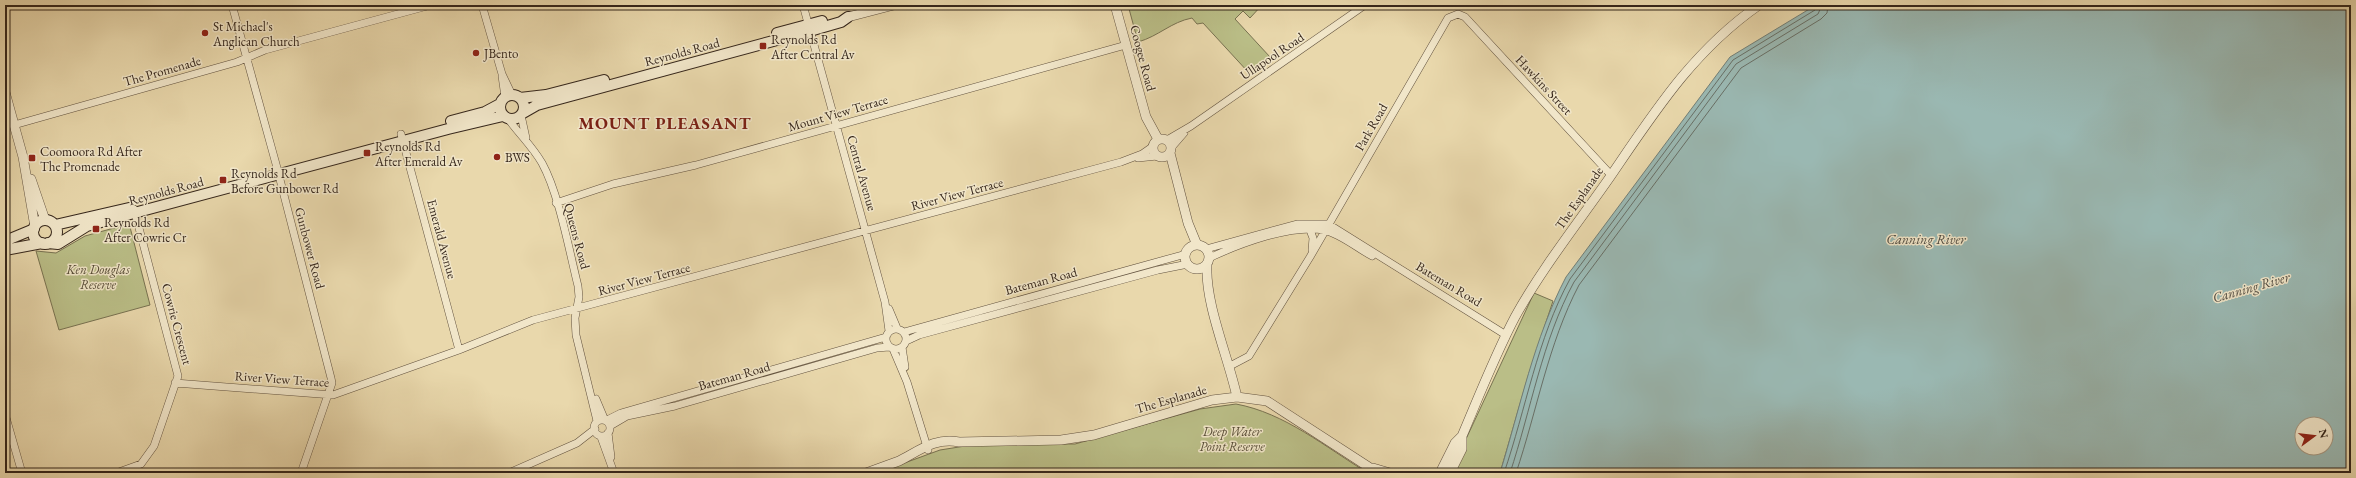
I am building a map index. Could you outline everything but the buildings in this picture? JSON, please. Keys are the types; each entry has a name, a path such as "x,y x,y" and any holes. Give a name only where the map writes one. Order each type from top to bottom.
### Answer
{"main road":[{"name":"Reynolds Road","path":"402,137 506,118 516,119 537,105 562,95 809,28 839,16 848,17"},
{"name":"Reynolds Road","path":"5,250 45,243 58,244 87,226 134,210 402,137 485,112 509,98 562,95"},
{"path":"506,118 500,110 509,98 524,105 522,114"},
{"name":"Reynolds Road","path":"55,225 134,210"},
{"path":"5,241 34,228 39,222 45,220 55,225 56,236 45,243 36,239 34,228"}],"street":[{"name":"Gunbower Road","path":"232,5 332,378 328,396 301,473"},
{"name":"The Promenade","path":"14,125 431,5"},
{"path":"482,5 509,98"},
{"name":"Central Avenue","path":"803,5 885,302 887,334 891,348"},
{"name":"Reynolds Road","path":"848,17 894,5"},
{"name":"Coogee Road","path":"1115,5 1146,117 1175,176 1188,223 1191,248"},
{"name":"Ullapool Road","path":"1162,148 1191,126 1365,5"},
{"name":"The Esplanade","path":"1440,473 1455,444 1462,436 1506,335 1536,282 1683,74 1699,56 1736,21 1760,5"},
{"name":"Hawkins Street","path":"1458,14 1465,17 1611,175"},
{"name":"Park Road","path":"1230,366 1248,356 1310,257 1448,18 1458,14"},
{"name":"Mount View Terrace","path":"556,203 613,184 696,165 1126,45"},
{"path":"5,92 23,157 45,220"},
{"name":"Queens Road","path":"522,114 526,138 543,165 556,203 578,286 578,309 575,326 576,336 592,392 605,424 614,472"},
{"name":"Queens Road","path":"506,118 520,134 526,138"},
{"name":"Emerald Avenue","path":"402,137 459,350"},
{"name":"River View Terrace","path":"175,383 328,396 363,386 533,320 1121,162 1162,148"},
{"path":"23,157 34,228"},
{"name":"Cowrie Crescent","path":"116,473 134,468 141,464 154,446 178,376 134,210"},
{"name":"Bateman Road","path":"1206,249 1297,224 1326,227 1374,257 1378,256 1506,335"},
{"name":"Bateman Road","path":"1197,269 1208,261 1262,239 1295,230 1310,230 1326,227"},
{"name":"Park Road","path":"1310,230 1314,244 1310,257"},
{"path":"1206,287 1208,261 1206,249 1191,248 1188,264 1197,269 1206,287 1230,366 1237,396"},
{"name":"Bateman Road","path":"509,473 598,434 605,424 621,413 696,394 900,330 1191,248"},
{"name":"Bateman Road","path":"605,424 627,416 736,389 876,348 891,348 904,344 920,335 1011,309 1158,270 1188,264"},
{"name":"Central Avenue","path":"885,302 900,330 904,344"},
{"path":"904,344 907,382"},
{"path":"891,348 907,382 927,448"},
{"name":"The Esplanade","path":"866,473 949,440 959,442 1061,440 1094,435 1212,400 1237,396 1266,402 1375,471 1390,473"},
{"path":"5,414 22,473"},
{"path":"598,434 605,424"},
{"name":"Queens Road","path":"598,434 614,472"},
{"name":"The Esplanade","path":"1450,473 1462,449 1462,436"}],"green space":[{"path":"1128,5 1262,5 1250,18 1243,11 1235,19 1270,57 1249,73 1203,23 1197,24 1192,18 1138,42"},
{"name":"Ken Douglas Reserve","path":"125,225 130,227 150,305 59,330 36,251 56,253 85,236"},
{"path":"1534,293 1553,301 1529,373 1500,473 1446,473 1453,467"},
{"name":"Deep Water Point Reserve","path":"1236,404 1254,408 1288,423 1368,473 877,473 940,450 978,444 1075,444 1200,409"}],"water":[{"name":"Canning River","path":"1816,5 2351,5 2351,473 1500,473 1536,349 1555,300 1566,277 1730,57"}],"place":[{"name":"St Michael's Anglican Church","path":"205,33"},
{"name":"Reynolds Rd After Central Av","path":"763,46"},
{"name":"JBento","path":"476,53"},
{"name":"Reynolds Rd After Emerald Av","path":"367,153"},
{"name":"BWS","path":"497,157"},
{"name":"Coomoora Rd After The Promenade","path":"32,158"},
{"name":"Reynolds Rd Before Gunbower Rd","path":"223,180"},
{"name":"Reynolds Rd After Cowrie Cr","path":"96,229"}],"district":[{"name":"MOUNT PLEASANT","path":"665,123"}]}
